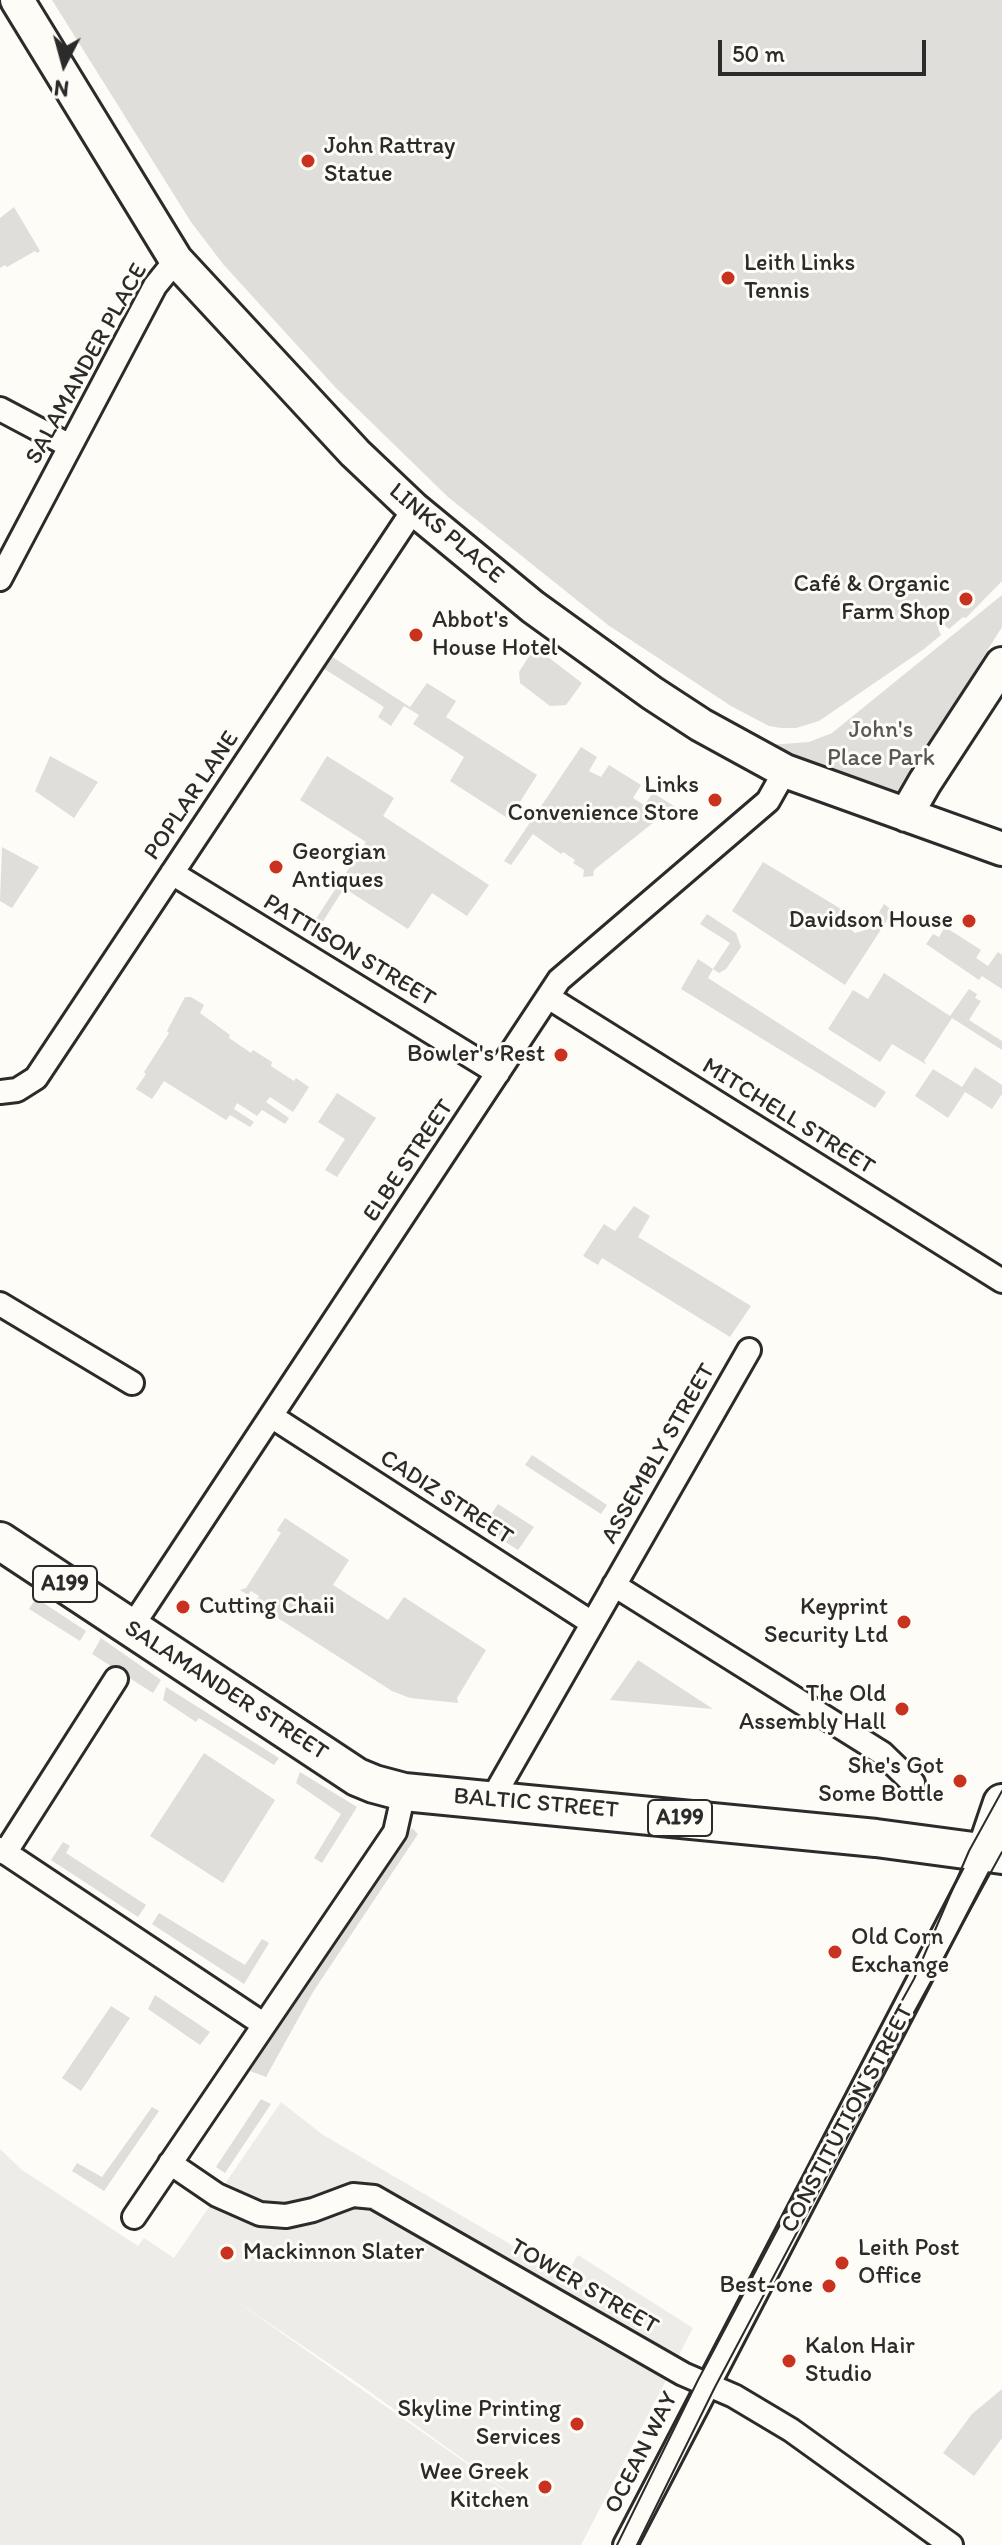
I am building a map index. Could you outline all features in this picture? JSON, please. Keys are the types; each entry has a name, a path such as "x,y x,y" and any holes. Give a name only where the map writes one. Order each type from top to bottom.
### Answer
{"main road":[{"name":"SALAMANDER STREET","path":"0,1541 357,1777 389,1788"},
{"name":"BALTIC STREET","path":"389,1788 876,1838 996,1846"},
{"name":"CONSTITUTION STREET","path":"996,1846 1002,1803"}],"street":[{"name":"LINKS PLACE","path":"17,0 168,248 207,295 355,453 414,509 533,607 701,725 785,771 1002,849"},
{"name":"SALAMANDER PLACE","path":"0,579 155,286 168,248"},
{"path":"0,409 70,446"},
{"name":"POPLAR LANE","path":"0,1092 17,1090 36,1078 414,509"},
{"path":"906,815 1002,664"},
{"name":"ELBE STREET","path":"131,1628 568,970 768,801 785,771"},
{"name":"PATTISON STREET","path":"172,873 498,1073"},
{"name":"MITCHELL STREET","path":"548,997 1002,1281"},
{"path":"0,1304 132,1383"},
{"name":"ASSEMBLY STREET","path":"492,1799 749,1350"},
{"name":"CADIZ STREET","path":"271,1416 592,1623"},
{"path":"614,1585 882,1753 913,1783"},
{"path":"116,1679 3,1851 263,2024"},
{"path":"134,2217 395,1832 400,1818 389,1788"},
{"name":"CONSTITUTION STREET","path":"706,2384 996,1846"},
{"name":"TOWER STREET","path":"170,2163 217,2195 260,2214 286,2216 353,2195 374,2197 683,2374 734,2396 791,2430 951,2545"},
{"name":"OCEAN WAY","path":"625,2545 706,2384"}],"shaded area":[{"path":"281,2102 323,2135 565,2276 578,2255 693,2328 581,2545 0,2545 0,2149 22,2170 138,2246 144,2238 174,2258","holes":["232,2298 359,2384 511,2494"]}],"green space":[{"path":"52,0 1002,0 1002,581 966,618 963,617 949,629 943,624 938,628 941,635 924,649 819,721 796,728 769,726 731,706 608,625 448,497 336,388 223,264 191,222"},
{"path":"14,207 40,251 0,268 0,218"},
{"name":"John's Place Park","path":"1002,595 1002,627 897,795 769,745 809,742 832,733"},
{"path":"535,647 582,683 566,705 550,706 520,683 519,672"},
{"path":"331,656 410,707 427,683 456,701 446,717 537,775 509,819 450,781 464,757 413,724 419,715 404,706 391,726 378,717 384,707 323,668"},
{"path":"581,747 597,757 589,771 601,777 609,765 641,785 633,798 644,805 653,793 674,806 594,870 593,876 583,877 584,870 573,863 575,860 533,834 511,865 504,861"},
{"path":"50,756 98,782 74,818 35,791"},
{"path":"327,756 394,798 383,816 489,885 467,916 432,893 408,929 344,888 317,931 310,928 366,842 300,800"},
{"path":"2,847 39,867 12,908 0,901"},
{"path":"763,862 846,912 843,916 845,924 855,933 869,929 884,904 893,911 845,985 732,911"},
{"path":"707,914 736,933 741,947 726,969 719,973 713,969 730,943 700,924"},
{"path":"945,927 981,950 976,958 988,966 998,952 1002,955 1002,989 982,976 979,980 926,944 933,934 939,937"},
{"path":"698,959 713,969 708,978 886,1092 875,1108 681,989"},
{"path":"884,973 950,1016 969,989 977,994 975,998 981,1001 969,1020 1002,1041 1002,1050 952,1018 924,1061 927,1065 892,1044 880,1062 828,1029 853,990 868,999"},
{"path":"185,997 204,1005 200,1013 230,1035 229,1038 272,1062 271,1066 294,1081 296,1078 309,1087 293,1112 270,1097 266,1102 289,1118 285,1124 262,1110 257,1116 237,1103 234,1109 254,1122 250,1127 230,1115 226,1120 164,1081 152,1099 136,1089 169,1033 167,1031"},
{"path":"975,1067 1002,1085 1002,1094 992,1109 965,1092 948,1118 915,1096 933,1069 962,1087"},
{"path":"337,1093 376,1118 337,1177 325,1170 345,1139 318,1122"},
{"path":"634,1206 650,1216 638,1237 751,1306 730,1337 602,1258 598,1265 583,1256 604,1224 615,1231"},
{"path":"532,1455 607,1505 601,1514 525,1465"},
{"path":"498,1504 534,1527 518,1550 486,1530 488,1519"},
{"path":"285,1518 349,1560 333,1585 388,1620 404,1597 486,1650 457,1698 458,1703 410,1698 392,1691 259,1606 261,1603 256,1601 259,1596 240,1590 246,1588 281,1533 277,1530"},
{"path":"36,1598 86,1631 80,1641 29,1609"},
{"path":"101,1638 161,1680 153,1693 92,1654"},
{"path":"638,1660 713,1709 610,1700"},
{"path":"166,1687 279,1758 274,1765 199,1718 196,1722 163,1700"},
{"path":"204,1753 275,1800 223,1883 150,1836"},
{"path":"300,1772 357,1807 322,1863 314,1858 341,1814 296,1783"},
{"path":"412,1828 418,1834 313,1992 266,2077 250,2071"},
{"path":"63,1842 70,1846 66,1853 146,1905 138,1917 51,1860"},
{"path":"159,1913 245,1965 262,1939 269,1943 244,1984 152,1924"},
{"path":"155,1995 210,2032 200,2045 148,2009"},
{"path":"111,2006 130,2018 81,2091 62,2078"},
{"path":"261,2099 271,2104 225,2173 216,2167"},
{"path":"152,2107 159,2111 104,2191 72,2171 77,2163 102,2177"},
{"path":"1002,2389 1002,2438 974,2476 943,2453 972,2414"}],"tram line":[{"path":"617,2545 698,2380 914,1979 969,1851 1002,1791"},
{"path":"637,2545 715,2387 1002,1852"}],"place":[{"name":"John Rattray Statue","path":"308,161"},
{"name":"Leith Links Tennis","path":"728,278"},
{"name":"Café & Organic Farm Shop","path":"966,599"},
{"name":"Abbot's House Hotel","path":"416,635"},
{"name":"Links Convenience Store","path":"715,800"},
{"name":"Georgian Antiques","path":"276,867"},
{"name":"Davidson House","path":"969,921"},
{"name":"Bowler's Rest","path":"561,1055"},
{"name":"Cutting Chaii","path":"183,1607"},
{"name":"Keyprint Security Ltd","path":"904,1622"},
{"name":"The Old Assembly Hall","path":"902,1709"},
{"name":"She's Got Some Bottle","path":"960,1781"},
{"name":"Old Corn Exchange","path":"835,1952"},
{"name":"Mackinnon Slater","path":"227,2253"},
{"name":"Leith Post Office","path":"842,2263"},
{"name":"Best-one","path":"829,2286"},
{"name":"Kalon Hair Studio","path":"789,2361"},
{"name":"Skyline Printing Services","path":"577,2424"},
{"name":"Wee Greek Kitchen","path":"545,2487"}]}
